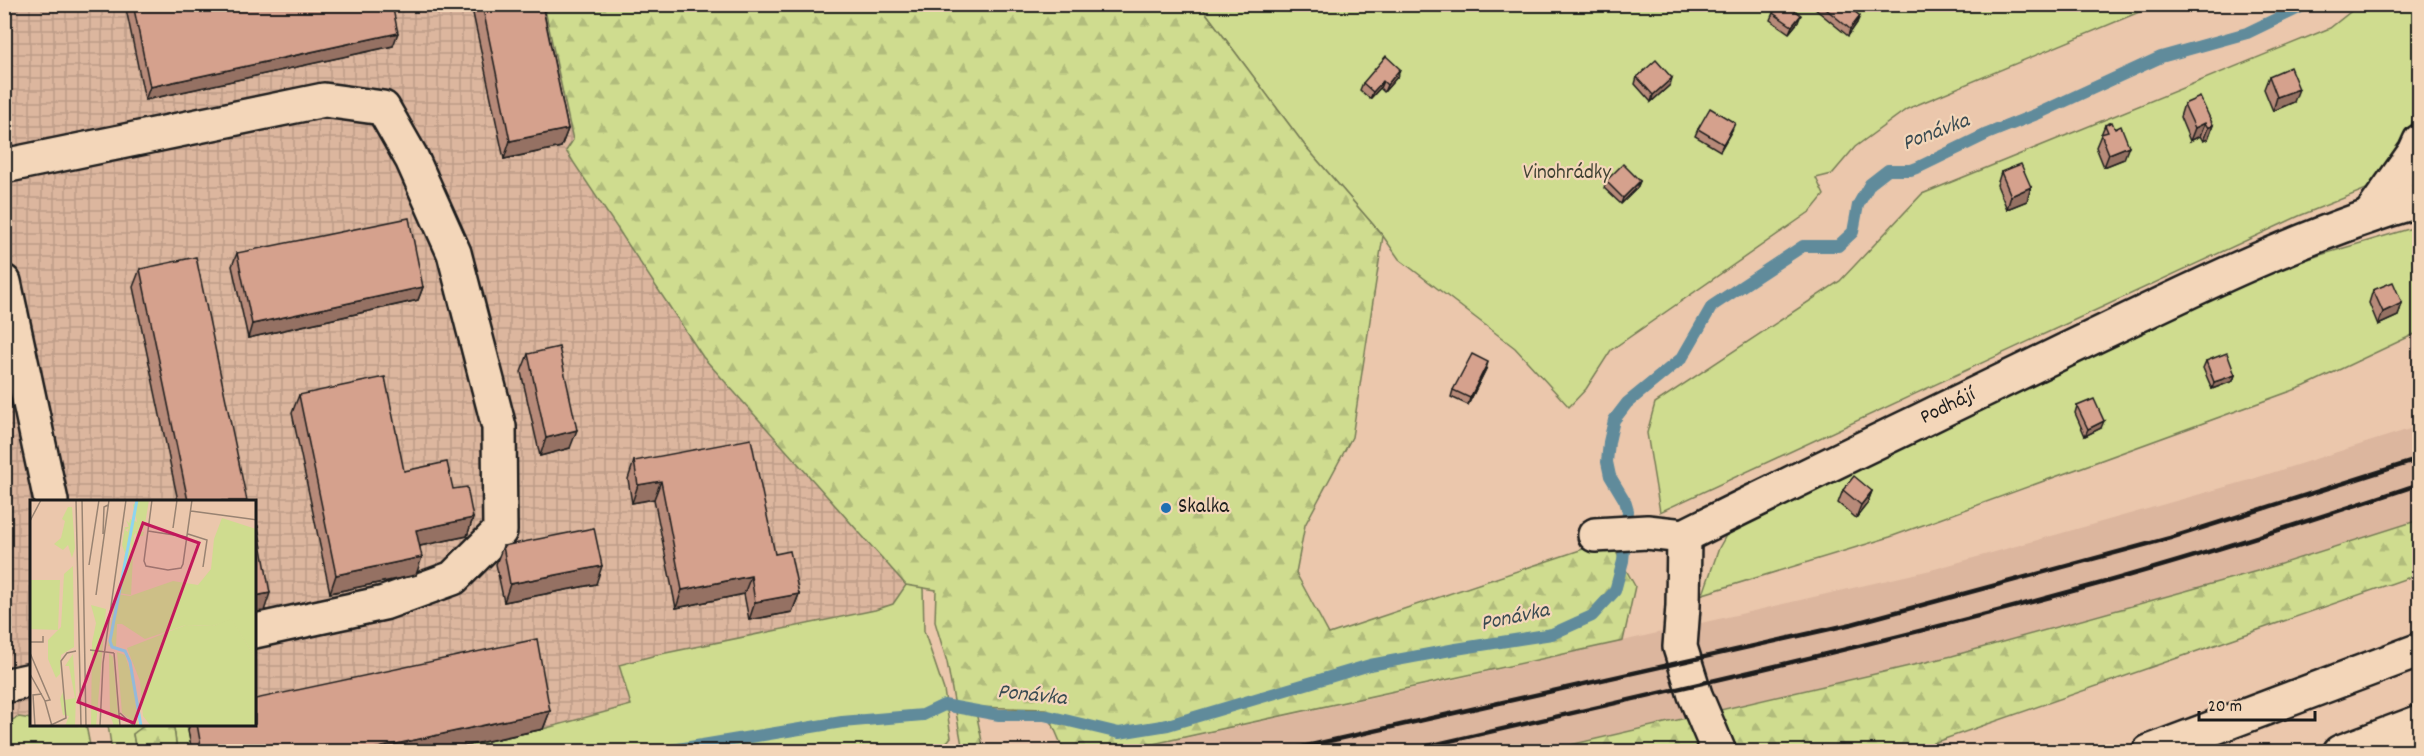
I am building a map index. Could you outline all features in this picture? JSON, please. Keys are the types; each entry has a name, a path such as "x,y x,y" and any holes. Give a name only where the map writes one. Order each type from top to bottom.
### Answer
{"main road":[{"path":"4,166 324,100 383,108 412,159 454,253 499,427 500,531 453,578 384,603 256,631"},
{"path":"2372,214 2415,152 2420,141"},
{"name":"Podhájí","path":"1684,536 1826,465 2249,262 2372,214 2420,200"},
{"path":"4,282 51,500"},
{"path":"1595,535 1647,532 1684,536 1680,646 1695,695 1719,752"},
{"path":"2149,752 2420,650"},
{"path":"4,686 30,680"},
{"path":"2340,752 2420,722"}],"shaded area":[{"path":"5,5 544,5 573,140 566,152 703,357 906,585 893,604 875,610 656,655 620,665 632,705 555,726 431,751 193,751 187,726 256,726 256,500 30,500 30,726 5,730"},
{"path":"2419,426 2419,520 2268,568 1952,656 1540,751 1121,752 1466,677 1931,570 2243,482"}],"green space":[{"path":"544,5 1200,5 1306,147 1383,236 1352,437 1305,525 1296,573 1329,634 1604,542 1616,552 1635,586 1623,641 1121,751 1064,751 1046,709 975,707 984,751 963,751 947,662 935,622 936,590 906,585 703,357 566,151 573,140"},
{"name":"Vinohrádky","path":"1200,5 2156,5 1907,109 1855,147 1832,174 1816,178 1824,195 1811,211 1611,350 1586,389 1569,407 1515,348 1399,259 1383,236 1306,147"},
{"path":"2359,5 2419,5 2419,99 2409,133 2369,188 2299,216 1660,512 1647,433 1655,403 1840,281 1922,194 2330,28"},
{"path":"2419,226 2419,332 2305,386 1890,537 1703,594 1719,548 1729,530 2171,307 2320,255"},
{"path":"2419,520 2419,574 1910,751 1540,752 1952,656 2268,568"},
{"path":"906,585 923,587 924,631 944,690 951,737 941,746 920,751 899,752 437,752 543,729 631,705 619,665 656,655 875,610 893,604"},
{"path":"19,717 30,719 30,726 86,726 91,751 5,751 7,722"},
{"path":"108,726 145,726 133,734 136,751 112,751"},
{"path":"143,726 174,728 177,751 136,751 133,734"},
{"path":"168,726 187,726 192,751 177,751 174,728"}],"building":[{"path":"133,4 392,4 398,33 150,87"},
{"path":"482,4 542,4 568,129 510,141"},
{"path":"1779,4 1787,4 1801,15 1792,26 1773,13"},
{"path":"1820,4 1845,4 1860,16 1850,29"},
{"path":"1386,56 1400,69 1387,85 1383,81 1373,92 1363,83"},
{"path":"1656,60 1672,78 1653,95 1637,77"},
{"path":"2290,67 2299,89 2277,97 2269,76"},
{"path":"2200,97 2213,125 2208,128 2205,123 2195,128 2184,104"},
{"path":"1710,108 1735,123 1723,144 1698,129"},
{"path":"2112,122 2115,129 2121,126 2129,146 2109,154 2101,134 2108,132 2105,125"},
{"path":"1623,164 1640,181 1623,198 1606,181"},
{"path":"2021,164 2031,187 2011,196 2001,172"},
{"path":"409,218 423,287 252,324 237,253"},
{"path":"196,257 247,500 188,500 140,269"},
{"path":"2393,282 2402,303 2383,312 2373,290"},
{"path":"559,347 577,430 546,438 528,354"},
{"path":"2227,353 2235,375 2214,382 2206,361"},
{"path":"1472,354 1488,362 1470,398 1453,390"},
{"path":"385,377 404,471 447,462 453,489 467,487 473,518 416,530 422,557 336,575 299,395"},
{"path":"2094,399 2104,421 2088,429 2077,406"},
{"path":"751,439 775,554 790,551 799,594 755,602 751,576 682,590 661,481 638,485 634,461"},
{"path":"1854,476 1872,491 1861,505 1843,490"},
{"path":"258,526 270,593 256,596 256,527"},
{"path":"594,528 602,566 510,584 503,546"},
{"path":"537,639 550,711 359,752 202,752 197,726 256,726 256,699"}],"waterway":[{"name":"Ponávka","path":"660,752 842,722 923,715 944,705 999,715 1044,715 1119,733 1168,725 1370,665 1552,634 1592,616 1615,591 1623,561 1628,511 1625,501 1610,476 1607,462 1614,420 1627,403 1682,358 1712,306 1803,246 1838,246 1853,232 1858,205 1870,184 1888,170 1911,170 1919,167 1987,134 2037,114 2161,57 2247,33 2307,4"}],"railway":[{"path":"1280,752 1852,624 2170,538 2420,459"},
{"path":"1402,752 1740,674 1992,612 2205,553 2420,484"}],"place":[{"name":"Skalka","path":"1166,508"}]}
